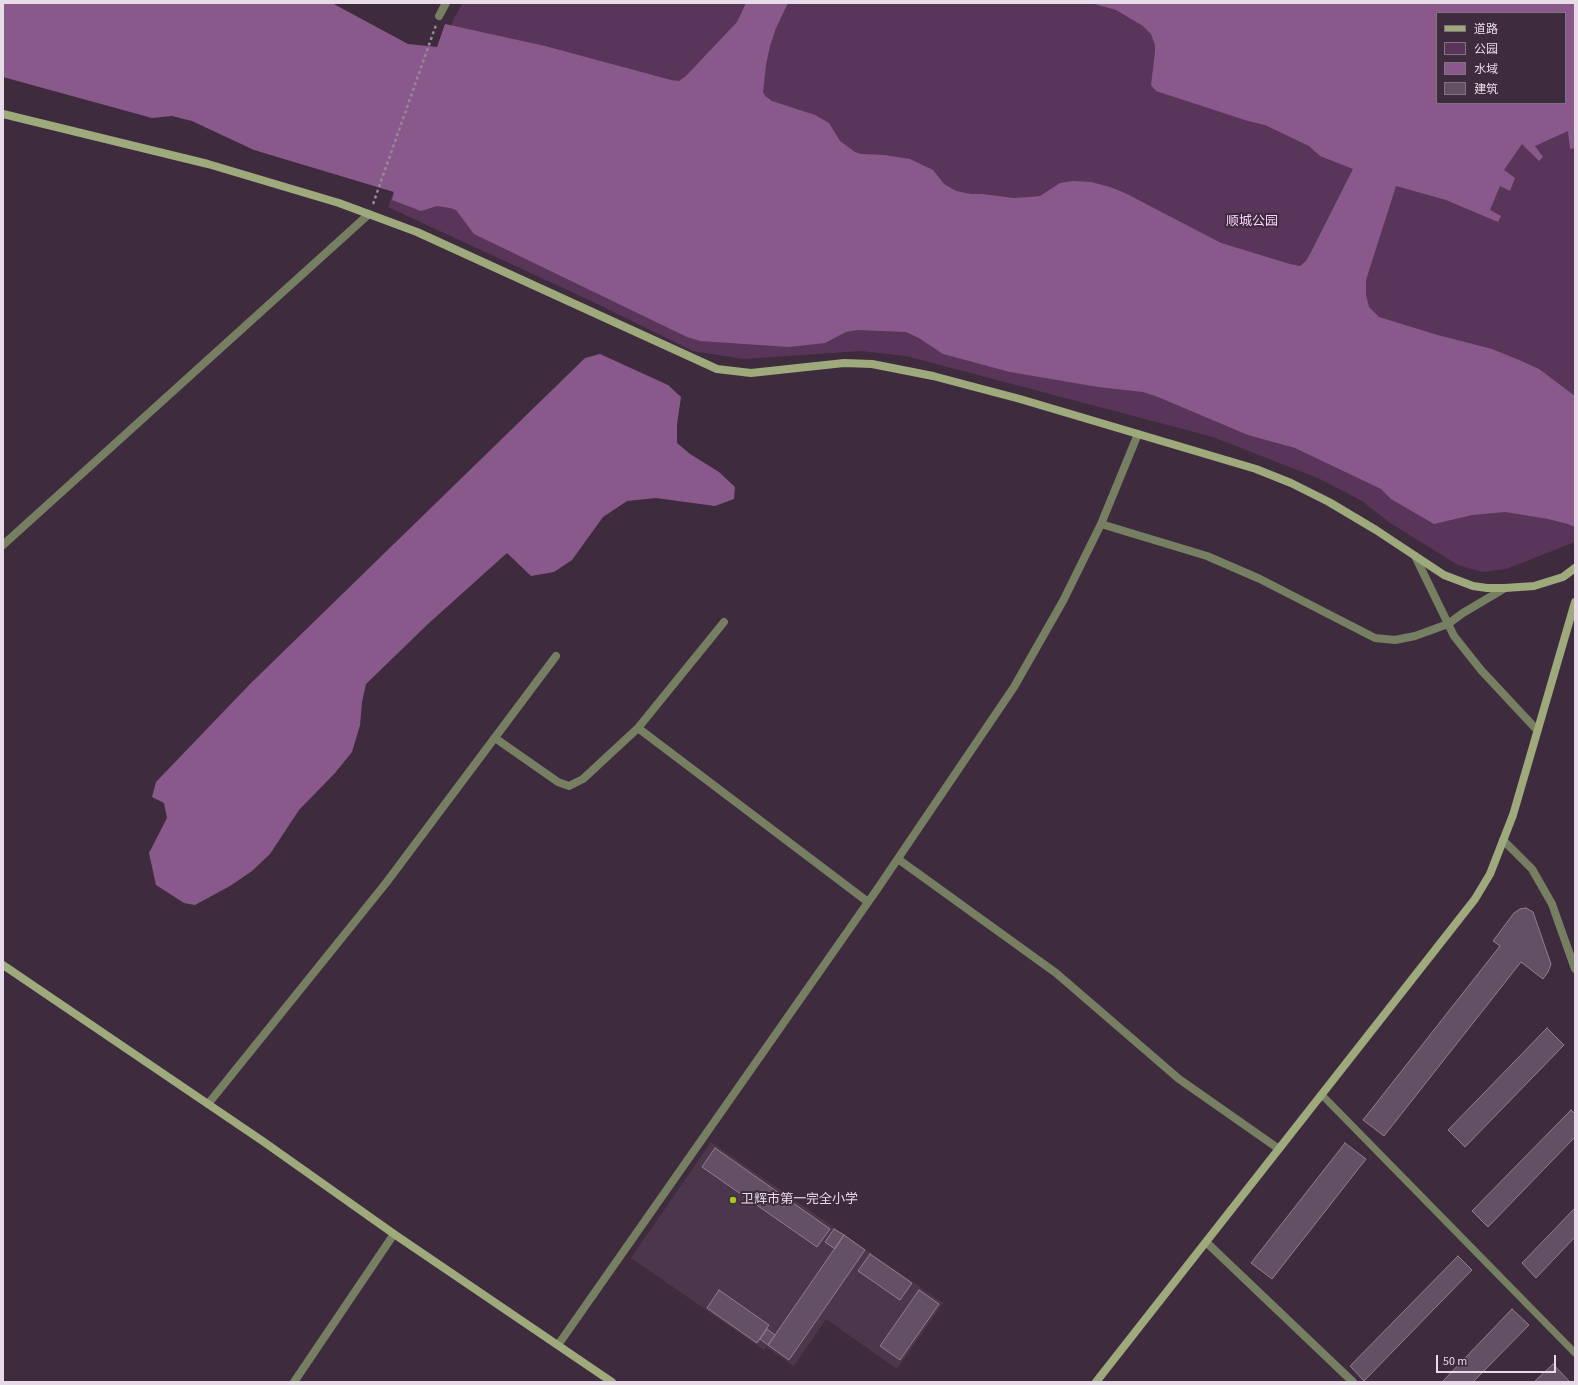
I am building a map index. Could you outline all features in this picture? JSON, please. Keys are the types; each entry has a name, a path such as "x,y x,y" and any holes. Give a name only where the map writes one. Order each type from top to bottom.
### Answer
{"street":[{"path":"439,16 446,3"},
{"path":"3,114 208,164 339,203 417,232 717,369 751,373 844,363 872,364 933,376 1020,399 1256,469 1329,502 1376,530 1444,575 1473,586 1487,588 1534,586 1563,576 1575,568"},
{"path":"3,546 369,214"},
{"path":"558,1345 868,902 1014,687 1063,600 1101,524 1138,434"},
{"path":"1101,524 1207,556 1260,579 1375,638 1395,640 1416,636 1448,624 1505,588"},
{"path":"1415,556 1454,636 1481,670 1537,730"},
{"path":"1096,1382 1475,899 1490,874 1513,815 1575,602"},
{"path":"495,738 558,782 569,786 584,779 638,728 724,622"},
{"path":"208,1104 386,883 556,656"},
{"path":"638,728 868,902"},
{"path":"1503,840 1532,869 1552,904 1575,969"},
{"path":"898,858 1056,973 1179,1079 1279,1149"},
{"path":"3,965 264,1142 394,1234 612,1382"},
{"path":"294,1382 394,1234"},
{"path":"1206,1242 1353,1382"}],"lane":[{"path":"1322,1094 1575,1353"}],"path":[{"path":"369,214 439,16"}],"shaded area":[{"name":"卫辉市第一完全小学","path":"711,1142 943,1303 897,1369 826,1319 794,1366 766,1347 764,1350 631,1258"}],"green space":[{"name":"顺城公园","path":"463,3 1575,3 1575,542 1506,569 1482,572 1458,565 1390,523 1362,501 1320,479 1213,437 906,356 861,351 744,359 693,351 589,300 388,207 454,18"}],"water":[{"name":"顺城公园","path":"3,3 332,3 408,44 437,47 445,24 545,46 679,81 686,76 737,22 746,3 788,3 776,28 770,46 763,92 765,96 772,101 815,115 829,123 840,141 855,152 861,154 884,155 910,159 933,170 944,184 956,191 971,194 1014,198 1040,196 1060,183 1073,181 1091,182 1125,193 1221,243 1300,266 1306,261 1311,252 1353,169 1320,156 1309,146 1265,125 1248,121 1156,91 1151,85 1155,45 1151,34 1143,26 1116,10 1091,3 1575,3 1575,148 1570,149 1568,131 1535,146 1543,157 1539,161 1522,144 1504,170 1515,178 1510,191 1500,186 1490,210 1501,216 1498,222 1446,200 1396,186 1366,280 1366,295 1369,307 1379,317 1434,334 1492,349 1539,369 1575,396 1575,527 1548,519 1505,512 1472,515 1434,524 1391,499 1381,489 1295,448 1248,435 1158,397 1143,392 1098,387 1010,372 943,354 919,338 906,332 857,330 846,332 825,343 789,347 700,341 687,337 474,234 456,210 437,206 421,211 392,200 394,192 254,150 192,121 172,116 152,118 3,77"},
{"path":"600,354 668,385 681,397 677,424 677,443 690,454 719,472 735,487 734,499 715,506 656,498 627,501 603,517 572,560 554,572 531,576 507,553 429,623 366,684 362,702 360,725 352,752 335,773 299,810 270,854 252,871 230,886 195,905 184,903 156,885 149,853 167,818 164,803 152,797 156,782 250,684 585,358"}],"building":[{"path":"1526,908 1533,912 1551,964 1548,972 1543,979 1521,962 1384,1136 1363,1120 1500,946 1493,941 1514,913 1520,909"},
{"path":"1547,1028 1564,1045 1465,1147 1448,1130"},
{"path":"1571,1110 1575,1114 1575,1137 1488,1227 1472,1211"},
{"path":"1345,1143 1366,1159 1272,1279 1251,1263"},
{"path":"715,1148 830,1229 817,1247 702,1167"},
{"path":"1575,1208 1575,1237 1536,1278 1522,1263"},
{"path":"834,1229 844,1235 835,1249 825,1242"},
{"path":"844,1235 865,1250 789,1360 768,1345"},
{"path":"870,1254 912,1283 900,1300 858,1271"},
{"path":"1458,1256 1472,1270 1364,1381 1350,1366"},
{"path":"719,1290 769,1325 757,1343 707,1308"},
{"path":"919,1290 939,1304 900,1360 880,1346"},
{"path":"1512,1309 1529,1325 1473,1382 1442,1382"},
{"path":"767,1329 775,1335 768,1345 760,1339"},
{"path":"1553,1364 1570,1382 1534,1382"}],"place":[{"name":"卫辉市第一完全小学","path":"733,1200"}]}
